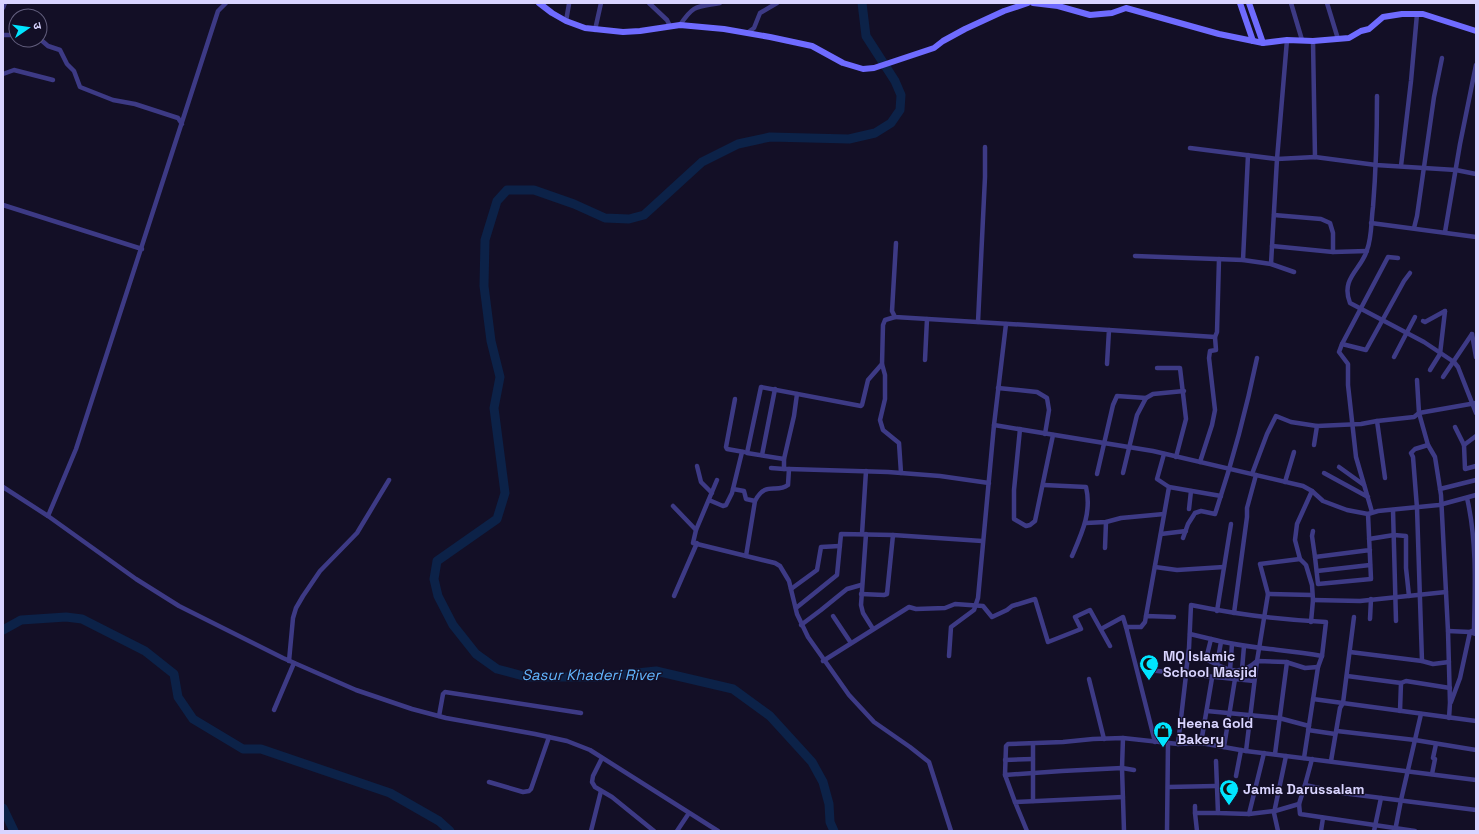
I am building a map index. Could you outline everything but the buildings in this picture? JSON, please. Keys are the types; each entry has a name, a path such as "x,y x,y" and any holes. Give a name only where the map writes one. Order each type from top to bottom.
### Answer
{"street":[{"path":"3,8 5,3"},
{"path":"48,516 76,449 218,11 226,3"},
{"path":"539,3 552,13 566,20 595,30 623,32 680,25 724,29 812,46 843,63 859,69 874,68 934,48 943,41 965,29 1004,11 1028,3"},
{"path":"595,30 601,3"},
{"path":"649,3 667,20 670,26"},
{"path":"680,25 690,11 695,8 720,3"},
{"path":"747,33 754,28 760,13 777,3"},
{"path":"1033,3 1058,6 1090,15 1112,13 1126,8 1219,34 1263,43 1287,40 1313,41 1349,38 1360,31 1369,29 1383,17 1402,14 1423,14 1476,31"},
{"path":"1240,3 1253,41"},
{"path":"1250,3 1263,43"},
{"path":"1291,3 1302,40"},
{"path":"1327,3 1338,39"},
{"path":"566,20 569,4"},
{"path":"1401,166 1417,14"},
{"path":"1271,264 1277,159 1287,40"},
{"path":"1313,41 1315,157"},
{"path":"48,46 60,50 67,64 74,71 80,86 113,100 135,104 178,118 182,124"},
{"path":"1414,228 1425,168 1434,97 1442,58"},
{"path":"1445,232 1476,65"},
{"path":"3,74 14,70 53,80"},
{"path":"1377,96 1376,165 1367,251 1350,278 1347,296 1350,303 1407,332 1454,362 1458,367 1474,404 1476,413"},
{"path":"978,322 985,147"},
{"path":"1190,148 1277,159 1315,157 1376,165 1456,170 1476,174"},
{"path":"1243,260 1248,155"},
{"path":"3,205 142,249"},
{"path":"1274,215 1321,219 1330,223 1333,233 1333,252"},
{"path":"1371,222 1476,237"},
{"path":"895,316 892,311 896,242"},
{"path":"1272,246 1333,252 1367,251"},
{"path":"1135,256 1243,260 1271,264 1294,272"},
{"path":"1313,531 1312,536 1318,584 1371,579 1369,539 1370,513 1368,497 1356,457 1348,385 1348,364 1339,352 1388,257 1398,258"},
{"path":"1200,462 1212,425 1215,410 1209,358 1210,351 1216,350 1215,337 1217,332 1219,259"},
{"path":"1342,344 1366,350 1410,273"},
{"path":"1423,321 1425,322 1445,311 1440,354 1430,370"},
{"path":"900,473 899,443 883,430 880,420 885,399 885,375 882,364 882,325 885,320 895,316 1215,337"},
{"path":"1394,357 1414,317"},
{"path":"925,360 928,319"},
{"path":"948,656 951,627 974,610 978,598 982,541 1006,324"},
{"path":"1106,364 1109,330"},
{"path":"1443,377 1472,334 1476,357"},
{"path":"1183,538 1195,513 1201,511 1215,514 1230,469 1257,358"},
{"path":"709,500 726,506 731,497 744,452 759,389 761,387 861,406 866,393 868,380 882,364"},
{"path":"1157,368 1180,368 1184,391 1186,419 1176,457"},
{"path":"1417,380 1419,413 1428,445 1435,457 1442,505 1450,688 1449,718"},
{"path":"998,388 1037,392 1047,398 1049,410 1045,434"},
{"path":"762,455 775,389"},
{"path":"1123,473 1137,415 1146,398 1153,394 1184,391"},
{"path":"746,556 755,501 758,495 769,488 787,487 788,485 787,469 784,459 794,416 797,394"},
{"path":"1097,474 1113,404 1117,396 1146,398"},
{"path":"735,399 726,447 727,449 784,459"},
{"path":"1234,612 1247,508 1254,475 1267,434 1276,416 1292,422 1318,426 1352,425 1414,416 1419,413 1474,404"},
{"path":"1377,421 1385,478"},
{"path":"994,424 1164,454 1303,486 1312,491 1323,501 1347,510 1370,513 1418,508 1442,505 1476,496"},
{"path":"1314,444 1318,426"},
{"path":"1455,427 1464,445 1464,469 1476,466"},
{"path":"1020,429 1014,490 1014,519 1026,526 1035,522 1044,485 1044,478 1053,435"},
{"path":"1464,445 1476,436"},
{"path":"1422,661 1418,508 1413,457 1411,453 1415,449 1428,445"},
{"path":"1285,482 1294,452"},
{"path":"1164,454 1157,479 1169,487 1221,496"},
{"path":"697,466 701,482 712,493"},
{"path":"1339,467 1364,485"},
{"path":"771,468 900,473 940,476 989,483"},
{"path":"866,471 861,610 874,629"},
{"path":"1324,473 1368,497"},
{"path":"288,661 293,618 296,608 320,571 357,533 389,480"},
{"path":"717,480 696,530 692,541 693,543 778,564 789,581 801,625 823,660 850,695 874,722 929,762 951,831"},
{"path":"1440,489 1476,480"},
{"path":"1044,485 1086,486 1088,495 1086,522 1072,556"},
{"path":"3,487 48,516 136,579 179,606 294,664 356,690 412,709 439,716 549,737 590,750 718,831"},
{"path":"1126,627 1141,627 1145,622 1169,487"},
{"path":"733,489 744,491 746,499 755,501"},
{"path":"1189,509 1191,491"},
{"path":"1311,622 1313,600 1312,585 1306,565 1300,559 1295,540 1297,524 1312,491"},
{"path":"1450,703 1460,678 1470,632 1474,630 1475,551 1471,516 1467,498"},
{"path":"673,506 696,530"},
{"path":"1393,510 1396,621"},
{"path":"1086,522 1106,522 1121,518 1164,514"},
{"path":"1105,548 1106,522"},
{"path":"1217,611 1231,524"},
{"path":"1161,534 1186,531"},
{"path":"796,608 837,575 842,533 982,541"},
{"path":"861,594 887,594 893,535"},
{"path":"1369,539 1394,535 1406,536 1406,568 1410,596"},
{"path":"674,596 697,543"},
{"path":"791,589 817,570 821,546 840,546"},
{"path":"1315,557 1370,550"},
{"path":"1246,750 1256,661 1260,648 1268,594 1260,564 1300,559"},
{"path":"1316,571 1370,565"},
{"path":"1155,567 1177,570 1224,567"},
{"path":"801,625 842,593 861,585"},
{"path":"1313,600 1360,601 1446,592"},
{"path":"1268,594 1312,595"},
{"path":"823,660 909,607 916,609 945,608 955,604 983,606 992,617 1012,606 1035,599 1048,642 1081,630 1076,617 1090,610 1110,646"},
{"path":"1370,619 1371,599"},
{"path":"1178,744 1190,634 1191,605 1217,611 1311,622 1326,622 1322,656 1318,667 1304,758"},
{"path":"833,616 851,643"},
{"path":"1146,616 1174,618"},
{"path":"1331,761 1340,708 1343,703 1354,617"},
{"path":"1101,630 1122,618 1126,627 1155,742"},
{"path":"1448,631 1470,632 1476,634"},
{"path":"1190,634 1232,644 1260,648 1293,650 1322,656"},
{"path":"1211,639 1206,659 1230,670 1242,670 1251,666 1256,661 1287,662 1305,668 1318,667"},
{"path":"1217,664 1221,642"},
{"path":"1230,670 1232,644"},
{"path":"1242,670 1244,646"},
{"path":"1350,652 1422,661 1434,664 1449,662"},
{"path":"1275,754 1287,662"},
{"path":"274,710 294,664"},
{"path":"1148,670 1212,678 1254,681"},
{"path":"1347,676 1401,683 1406,681 1450,688"},
{"path":"1201,743 1212,678"},
{"path":"1089,679 1104,738"},
{"path":"1224,747 1235,679"},
{"path":"1400,710 1401,683"},
{"path":"439,716 443,694 445,692 581,714"},
{"path":"1313,699 1400,710 1476,722"},
{"path":"1206,711 1279,718 1309,728 1336,733 1415,740 1476,750"},
{"path":"1395,829 1421,714"},
{"path":"489,782 523,792 529,791 549,737"},
{"path":"1027,831 1005,775 1007,744 1033,744 1104,738 1123,738 1178,744 1201,743 1241,750 1476,780"},
{"path":"1123,738 1122,768 1124,831"},
{"path":"1167,831 1168,743"},
{"path":"1033,744 1033,801"},
{"path":"1432,774 1436,744"},
{"path":"1236,776 1241,750"},
{"path":"1249,814 1264,753"},
{"path":"1278,831 1274,813 1286,756"},
{"path":"602,758 593,776 592,782 595,787 612,797 654,831"},
{"path":"1005,760 1033,759"},
{"path":"1312,759 1299,804 1300,814 1415,831"},
{"path":"1216,761 1218,813"},
{"path":"1005,775 1122,768 1134,770"},
{"path":"1305,785 1342,793 1476,810"},
{"path":"1168,787 1216,786"},
{"path":"591,831 602,791"},
{"path":"1015,802 1123,797"},
{"path":"1374,831 1381,798"},
{"path":"1196,813 1249,814 1275,811 1299,804"},
{"path":"1195,806 1196,831"},
{"path":"677,831 689,813"},
{"path":"1321,831 1323,818"}],"waterway":[{"name":"Sasur Khaderi River","path":"834,831 830,822 829,804 823,782 812,762 770,716 733,689 656,671 599,677 527,677 497,669 476,654 453,625 438,596 434,579 437,561 497,519 505,493 494,408 500,377 491,341 484,286 485,240 497,201 507,190 534,190 574,204 605,218 629,219 644,215 702,162 738,144 770,137 849,139 875,133 891,123 900,110 901,95 895,81 866,36 862,3"},
{"name":"Sasur Khaderi River","path":"3,630 21,620 66,617 82,619 145,651 174,674 178,697 193,719 243,749 261,749 390,793 439,821 450,831"},
{"name":"Sasur Khaderi River","path":"3,808 14,831"}],"place":[{"name":"MQ Islamic School Masjid","path":"1149,681"},
{"name":"Heena Gold Bakery","path":"1163,748"},
{"name":"Jamia Darussalam","path":"1229,806"}]}
